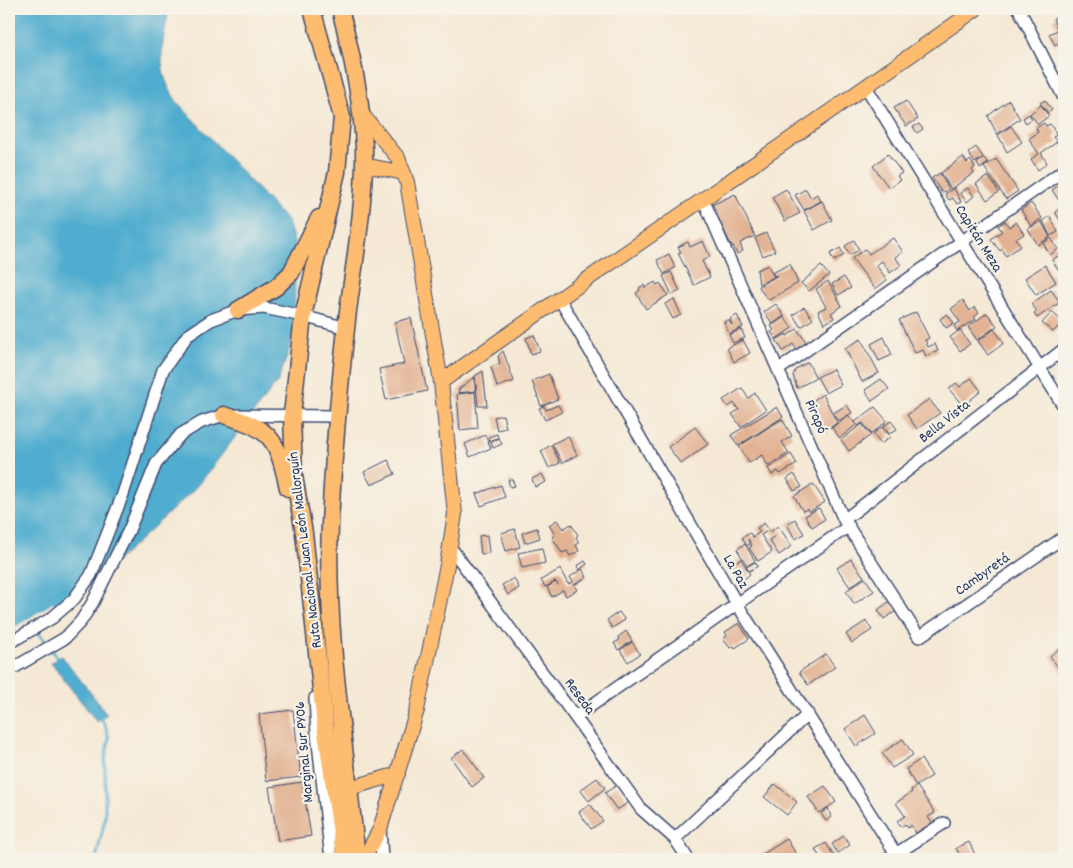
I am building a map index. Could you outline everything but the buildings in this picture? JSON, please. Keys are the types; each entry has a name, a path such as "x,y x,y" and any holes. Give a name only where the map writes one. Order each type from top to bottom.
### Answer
{"highway":[{"name":"Ruta Nacional Juan León Mallorquín","path":"312,9 342,117 334,189 303,316 292,415 294,476 308,564 325,726 343,792 357,859"},
{"name":"Ruta Nacional Juan León Mallorquín","path":"340,9 356,77 361,113 364,165 360,220 337,416 330,524 329,581 343,792 345,859"},
{"path":"342,117 352,156 364,165"},
{"path":"238,310 276,287 290,273 334,189"},
{"path":"224,416 259,428 269,437 280,454 294,521 308,564"}],"main road":[{"path":"440,382 976,9"},
{"path":"361,113 398,158 407,182 440,382 456,514 451,548 417,710 380,829 364,859"},
{"path":"364,165 404,173"},
{"path":"343,792 398,774"}],"street":[{"path":"1019,9 1064,98"},
{"name":"Capitán Meza","path":"866,87 1064,407"},
{"path":"778,370 1064,170"},
{"name":"Pirapó","path":"703,199 846,523 919,637"},
{"name":"La Paz","path":"559,298 737,604 808,714 892,856"},
{"path":"9,643 52,618 74,599 90,575 123,494 163,370 187,336 211,320 238,310 264,308 346,328"},
{"name":"Bella Vista","path":"576,717 737,604 846,523 1064,349"},
{"path":"12,667 65,638 81,622 129,530 156,464 181,434 202,422 224,416 337,416"},
{"name":"Cambyretá","path":"919,637 1064,537"},
{"name":"Reseda","path":"451,548 576,717 641,809 674,839 688,859"},
{"name":"Marginal Sur PY06","path":"316,641 315,708 331,859"},
{"path":"674,839 808,714"},
{"path":"892,856 944,823"},
{"path":"380,829 382,859"}],"water":[{"path":"9,9 169,9 162,46 162,58 165,80 170,91 178,103 288,222 294,242 295,271 294,331 278,381 200,483 183,500 43,629 9,648"},
{"path":"62,656 107,714 97,722 51,663"}],"pier":[{"path":"53,603 61,615 44,631 9,651 9,631"}],"waterway":[{"path":"36,629 59,660"},
{"path":"96,859 105,818 105,760 109,738 105,725 99,716"}]}
